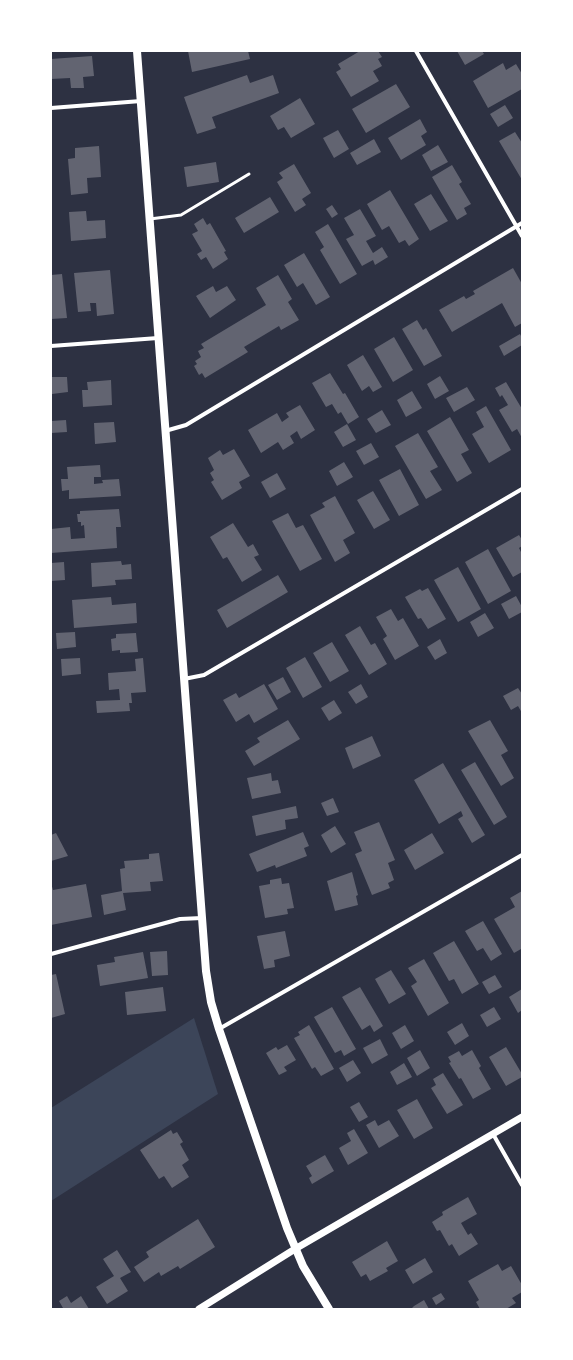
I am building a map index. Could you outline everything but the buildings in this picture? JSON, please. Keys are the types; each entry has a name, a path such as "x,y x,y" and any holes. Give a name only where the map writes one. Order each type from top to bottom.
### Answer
{"main road":[{"path":"138,51 158,338 206,971 211,1002 219,1029 295,1249 329,1309"}],"street":[{"path":"416,51 522,236"},
{"path":"51,108 141,101"},
{"path":"165,431 186,425 522,223"},
{"path":"51,346 158,338"},
{"path":"184,679 204,675 522,489"},
{"path":"219,1029 522,855"},
{"path":"51,954 180,919 202,918"},
{"path":"199,1309 295,1249 522,1117"},
{"path":"493,1134 522,1185"}],"lane":[{"path":"150,219 181,215 249,174"}],"shaded area":[{"path":"194,1018 218,1094 51,1201 51,1108"}]}
